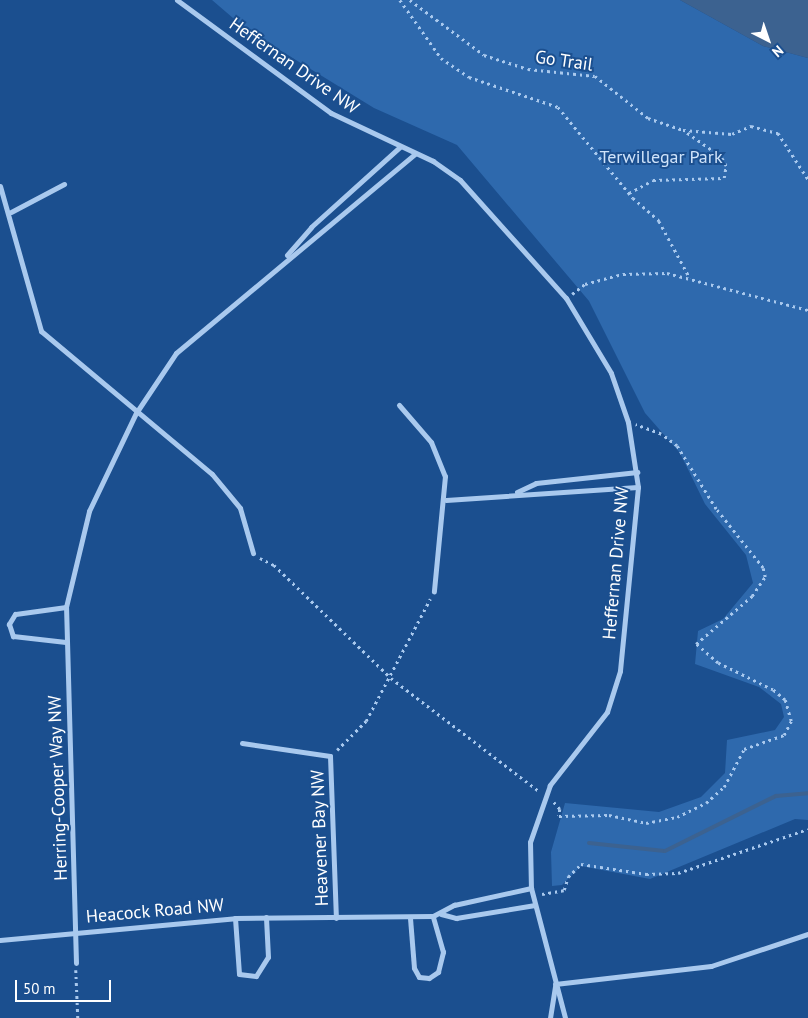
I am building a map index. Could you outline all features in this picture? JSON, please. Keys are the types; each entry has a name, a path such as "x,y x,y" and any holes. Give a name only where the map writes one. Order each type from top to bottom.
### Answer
{"street":[{"name":"Heffernan Drive NW","path":"177,0 313,102 415,154 460,180 566,298 600,351 628,422 638,487 618,683 606,712 565,762 545,796 530,842 531,888 555,984 565,1004 565,1018"},
{"name":"Herring-Cooper Way NW","path":"282,261 311,227 400,147"},
{"name":"Herring-Cooper Way NW","path":"78,932 66,607 88,511 136,413 176,353 282,261 324,231 415,154"},
{"path":"11,212 64,184"},
{"path":"0,186 11,212 41,331 136,413 212,474 240,508 252,553"},
{"path":"399,405 436,451 446,476 446,500 434,591"},
{"path":"517,493 536,483 637,472"},
{"path":"446,500 517,493 538,497 638,487"},
{"path":"66,607 15,614 9,624 14,636 66,642"},
{"name":"Heavener Bay NW","path":"242,743 330,756 336,918"},
{"name":"Heacock Road NW","path":"0,940 234,918 410,918 433,916 441,914 454,905 531,888"},
{"name":"Heacock Road NW","path":"441,914 456,918 535,905"},
{"path":"410,918 414,968 419,977 429,978 438,972 443,952 433,916"},
{"name":"Heacock Road NW","path":"234,918 239,974 256,976 268,958 266,917"},
{"name":"Heacock Road NW","path":"76,963 78,932"},
{"path":"555,984 711,966 808,934"},
{"name":"Heffernan Drive NW","path":"550,1018 555,984"}],"path":[{"path":"400,0 441,58 469,77 558,107 629,193 659,220 690,278"},
{"name":"Go Trail","path":"410,0 484,55 528,69 595,76 648,118 683,130 732,134 750,126 778,133 808,179"},
{"path":"629,193 653,180 724,178 726,166 721,157 683,130"},
{"path":"566,298 585,284 623,274 667,272 808,310"},
{"path":"252,553 274,565 391,678 545,796 560,809 559,816 609,815 646,823 677,817 706,803 724,787 744,749 784,735 791,721 785,700 773,690 718,663 696,644 752,596 765,577 763,568 711,502 678,446 661,434 628,422"},
{"path":"330,756 366,721 391,678 434,591"},
{"path":"533,895 564,890 568,877 581,864 646,874 678,873 808,829"},
{"path":"76,963 78,1018"}],"green space":[{"name":"Terwillegar Park","path":"212,0 680,0 763,46 808,58 808,820 795,819 650,879 581,866 562,885 552,886 551,852 565,803 659,812 701,797 725,773 727,740 775,730 784,717 781,704 759,687 695,664 698,631 723,619 753,583 746,555 705,504 680,453 645,413 589,301 457,145 374,108 247,30"}],"shaded area":[{"path":"680,0 808,0 808,58 763,46"}],"waterway":[{"path":"589,843 665,851 776,796 808,793"}]}
